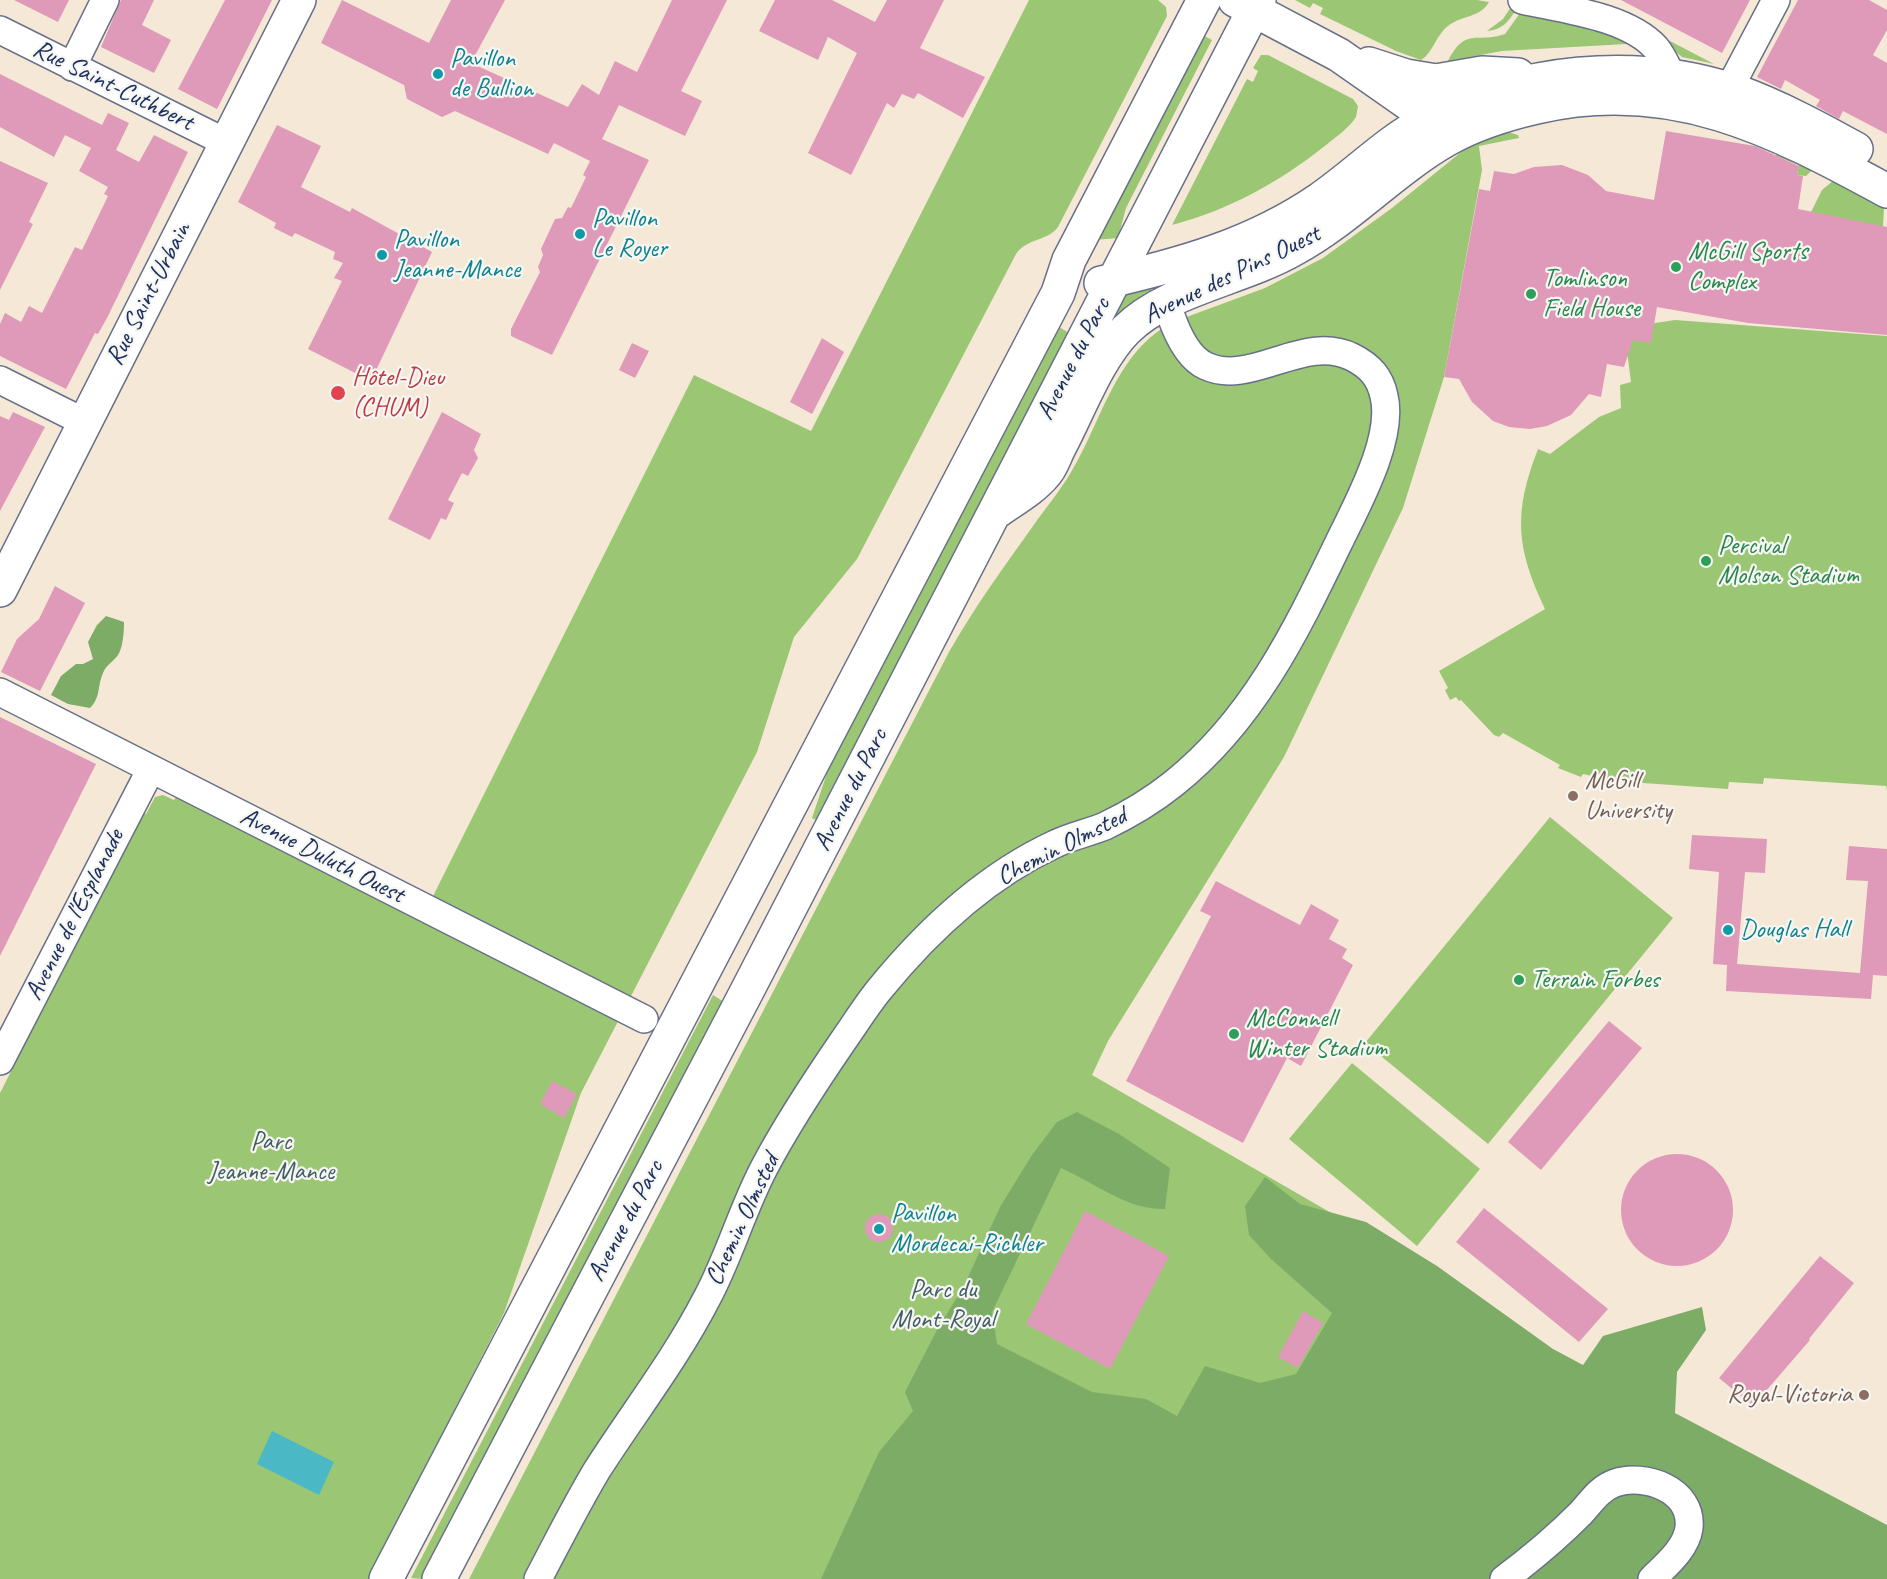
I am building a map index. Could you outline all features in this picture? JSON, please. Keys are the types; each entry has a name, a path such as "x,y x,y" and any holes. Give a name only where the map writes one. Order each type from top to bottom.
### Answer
{"main road":[{"name":"Rue Saint-Urbain","path":"0,590 225,142 299,0"},
{"name":"Avenue du Parc","path":"386,1579 1058,293 1069,260 1204,0"},
{"name":"Avenue du Parc","path":"439,1579 752,983 1114,280 1249,3"},
{"name":"Avenue des Pins Ouest","path":"1249,3 1339,55 1412,106 1470,128"},
{"name":"Avenue des Pins Ouest","path":"1339,55 1431,81 1482,73 1558,77"},
{"name":"Avenue des Pins Ouest","path":"1058,293 1209,255 1263,232 1319,199 1384,148 1434,116 1507,88 1558,77 1617,72 1672,77 1729,90 1787,112 1887,165"},
{"name":"Avenue des Pins Ouest","path":"992,515 1045,475 1112,347 1138,318 1166,301 1243,273 1294,250 1334,224 1431,149 1470,128 1530,109 1576,100 1622,97 1680,102 1726,114 1765,129 1887,191"}],"street":[{"path":"72,67 105,0"},
{"path":"1522,0 1596,17 1632,32 1658,50 1672,77"},
{"path":"1729,90 1776,0"},
{"name":"Rue Saint-Cuthbert","path":"0,30 225,142"},
{"name":"Chemin Olmsted","path":"538,1579 597,1471 666,1371 709,1295 763,1170 806,1094 876,993 951,914 1012,866 1059,842 1105,825 1170,787 1206,755 1258,694 1303,617 1347,527 1378,453 1386,424 1386,403 1381,384 1374,372 1362,362 1344,353 1326,351 1310,352 1244,369 1226,371 1206,366 1193,356 1181,339 1171,316"},
{"path":"0,380 84,423"},
{"name":"Avenue Duluth Ouest","path":"0,692 644,1019"},
{"name":"Avenue de l'Esplanade","path":"0,1061 151,769"},
{"path":"1504,1579 1557,1535 1598,1493 1614,1483 1640,1479 1667,1488 1679,1498 1686,1511 1689,1527 1683,1544 1652,1579"}],"green space":[{"name":"Parc Jeanne-Mance","path":"1029,0 1158,0 1166,7 1167,16 1058,227 1049,235 1026,245 1016,254 857,559 794,637 757,752 581,1093 504,1313 368,1579 0,1579 0,1093 143,812 146,814 155,797 163,795 174,800 177,796 421,920 694,375 811,431"},
{"path":"1295,0 1477,0 1489,2 1476,14 1448,26 1440,34 1429,53 1421,60 1396,51 1320,14 1323,8 1313,3 1310,8"},
{"path":"1511,7 1516,10 1507,22 1497,29 1487,31 1503,19"},
{"path":"1523,9 1631,40 1626,44 1502,51 1448,61 1460,43 1466,40 1505,34"},
{"path":"1649,30 1714,64 1682,57"},
{"path":"1201,34 1212,40 1126,208 1118,238 1094,240"},
{"path":"1261,55 1268,55 1353,99 1358,106 1356,117 1346,129 1326,145 1272,183 1234,203 1172,225 1247,79 1253,82 1258,71 1253,68"},
{"name":"Parc du Mont-Royal","path":"1505,131 1518,135 1519,138 1479,146 1482,170 1444,377 1403,508 1284,757 1108,1041 1092,1075 1451,1282 1887,1579 469,1579 949,652 989,588 1070,474 1123,370 1153,335 1173,322 1265,288 1323,258 1392,208 1476,140"},
{"path":"1777,151 1813,169 1806,176 1797,175 1799,165 1776,156"},
{"path":"1834,180 1884,207 1883,227 1810,214 1822,190"},
{"path":"1152,282 1151,296 1114,326 1109,321 1126,288"},
{"name":"Percival Molson Stadium","path":"1675,320 1887,336 1887,790 1886,786 1764,778 1763,784 1729,782 1728,789 1615,781 1583,774 1581,777 1558,768 1560,765 1503,733 1499,737 1494,735 1461,700 1459,701 1456,697 1450,700 1445,690 1448,688 1439,671 1545,609 1528,567 1521,530 1524,492 1538,449 1550,454 1599,417 1621,408 1620,385 1631,382 1625,336 1629,327"},
{"path":"1059,327 1071,334 818,821 812,818 828,770"},
{"path":"106,616 124,622 123,639 118,655 103,673 93,704 90,708 68,704 51,695 61,676 76,664 83,664 93,659 88,642 97,625"},
{"name":"Terrain Forbes","path":"1550,817 1673,918 1488,1144 1365,1043"},
{"path":"713,995 724,1002 424,1579 411,1578"},
{"path":"1352,1063 1480,1169 1417,1246 1289,1139"},
{"path":"1077,1112 1119,1134 1170,1168 1165,1209 1151,1208 1124,1200 1061,1168 992,1312 997,1344 1092,1392 1146,1399 1177,1416 1205,1366 1260,1383 1296,1374 1332,1313 1271,1259 1249,1235 1245,1206 1265,1177 1300,1204 1366,1222 1437,1266 1553,1349 1583,1365 1603,1336 1702,1307 1706,1330 1677,1372 1675,1413 1887,1525 1887,1579 821,1579 879,1452 913,1411 905,1392 937,1330 964,1286 1000,1207 1032,1155 1057,1122"}],"water":[{"path":"272,1431 334,1462 319,1495 257,1464"}],"building":[{"path":"14,0 69,0 58,22"},
{"path":"121,0 154,0 142,25 171,40 154,73 101,47"},
{"path":"225,0 272,0 217,109 178,89"},
{"path":"342,0 429,43 451,0 505,0 471,63 568,107 582,84 599,95 615,61 637,72 672,0 727,0 681,91 702,101 685,136 619,105 602,139 649,160 552,355 511,336 511,329 540,272 538,267 543,255 541,249 555,219 562,218 568,207 571,208 586,177 583,175 590,161 554,143 548,154 455,111 442,117 407,99 404,85 321,43"},
{"path":"775,0 832,0 875,22 887,0 944,0 920,48 985,77 963,118 918,93 914,99 902,94 894,108 887,103 851,175 808,153 857,53 828,37 818,60 759,31"},
{"path":"1621,0 1750,0 1722,53"},
{"path":"1798,0 1869,0 1887,10 1887,30 1873,55 1887,63 1887,134 1843,111 1839,119 1816,106 1820,100 1785,80 1781,89 1757,77"},
{"path":"0,74 102,125 108,113 129,123 116,150 139,162 154,135 188,152 107,318 98,334 95,333 66,389 0,356 0,324 5,313 21,322 29,306 42,313 75,247 82,250 108,196 104,194 108,187 79,171 91,148 65,135 54,157 0,127"},
{"name":"Pavillon Jeanne-Mance","path":"277,125 321,146 301,187 350,212 352,208 432,252 371,381 308,349 342,281 334,278 343,263 333,259 335,252 295,233 292,237 274,228 276,223 238,202"},
{"name":"McGill Sports Complex","path":"1666,131 1755,146 1799,166 1797,175 1803,176 1798,209 1887,227 1887,335 1748,323 1657,307 1651,343 1633,340 1624,367 1607,364 1601,397 1589,394 1571,415 1547,426 1530,429 1509,427 1493,421 1472,402 1459,379 1444,377 1479,189 1490,191 1494,171 1514,174 1534,167 1562,165 1588,175 1606,191 1654,200"},
{"path":"0,161 48,183 29,222 33,224 0,290"},
{"path":"822,338 844,352 812,414 790,402"},
{"path":"632,343 649,351 635,378 619,370"},
{"path":"13,412 45,427 0,511 0,416 9,420"},
{"path":"442,412 481,434 474,450 478,458 468,476 462,473 448,500 454,503 446,520 441,518 430,540 388,519"},
{"path":"55,586 85,603 40,691 1,672 17,639 39,619"},
{"path":"0,717 96,764 0,956"},
{"name":"Douglas Hall","path":"1692,835 1767,839 1765,873 1745,872 1737,964 1860,973 1868,881 1846,880 1849,846 1887,849 1887,976 1873,975 1871,999 1726,991 1727,965 1713,964 1719,872 1689,869"},
{"name":"McConnell Winter Stadium","path":"1216,881 1300,925 1311,904 1339,920 1329,939 1347,949 1342,958 1353,965 1301,1066 1287,1058 1243,1143 1126,1081 1211,916 1200,911"},
{"path":"1609,1021 1642,1048 1541,1170 1508,1142"},
{"path":"552,1081 577,1094 564,1118 540,1104"},
{"path":"1677,1154 1699,1158 1717,1170 1729,1188 1733,1210 1729,1232 1717,1250 1699,1262 1677,1266 1655,1262 1637,1250 1625,1232 1621,1210 1625,1188 1637,1170 1655,1158"},
{"path":"1484,1208 1608,1309 1579,1342 1456,1242"},
{"path":"1085,1211 1169,1256 1110,1369 1026,1324"},
{"name":"Pavillon Mordecai-Richler","path":"879,1214 889,1218 893,1228 889,1238 879,1242 869,1238 865,1228 869,1218"},
{"path":"1820,1256 1854,1283 1810,1340 1753,1406 1719,1378"},
{"path":"1303,1311 1323,1323 1298,1368 1278,1357"}],"place":[{"name":"Pavillon de Bullion","path":"438,74"},
{"name":"Pavillon Le Royer","path":"580,234"},
{"name":"Pavillon Jeanne-Mance","path":"382,255"},
{"name":"McGill Sports Complex","path":"1676,267"},
{"name":"Tomlinson Field House","path":"1531,294"},
{"name":"Hôtel-Dieu (CHUM)","path":"338,393"},
{"name":"Percival Molson Stadium","path":"1706,561"},
{"name":"McGill University","path":"1573,796"},
{"name":"Douglas Hall","path":"1728,930"},
{"name":"Terrain Forbes","path":"1519,980"},
{"name":"McConnell Winter Stadium","path":"1234,1034"},
{"name":"Pavillon Mordecai-Richler","path":"879,1229"},
{"name":"Royal-Victoria","path":"1864,1395"}]}
